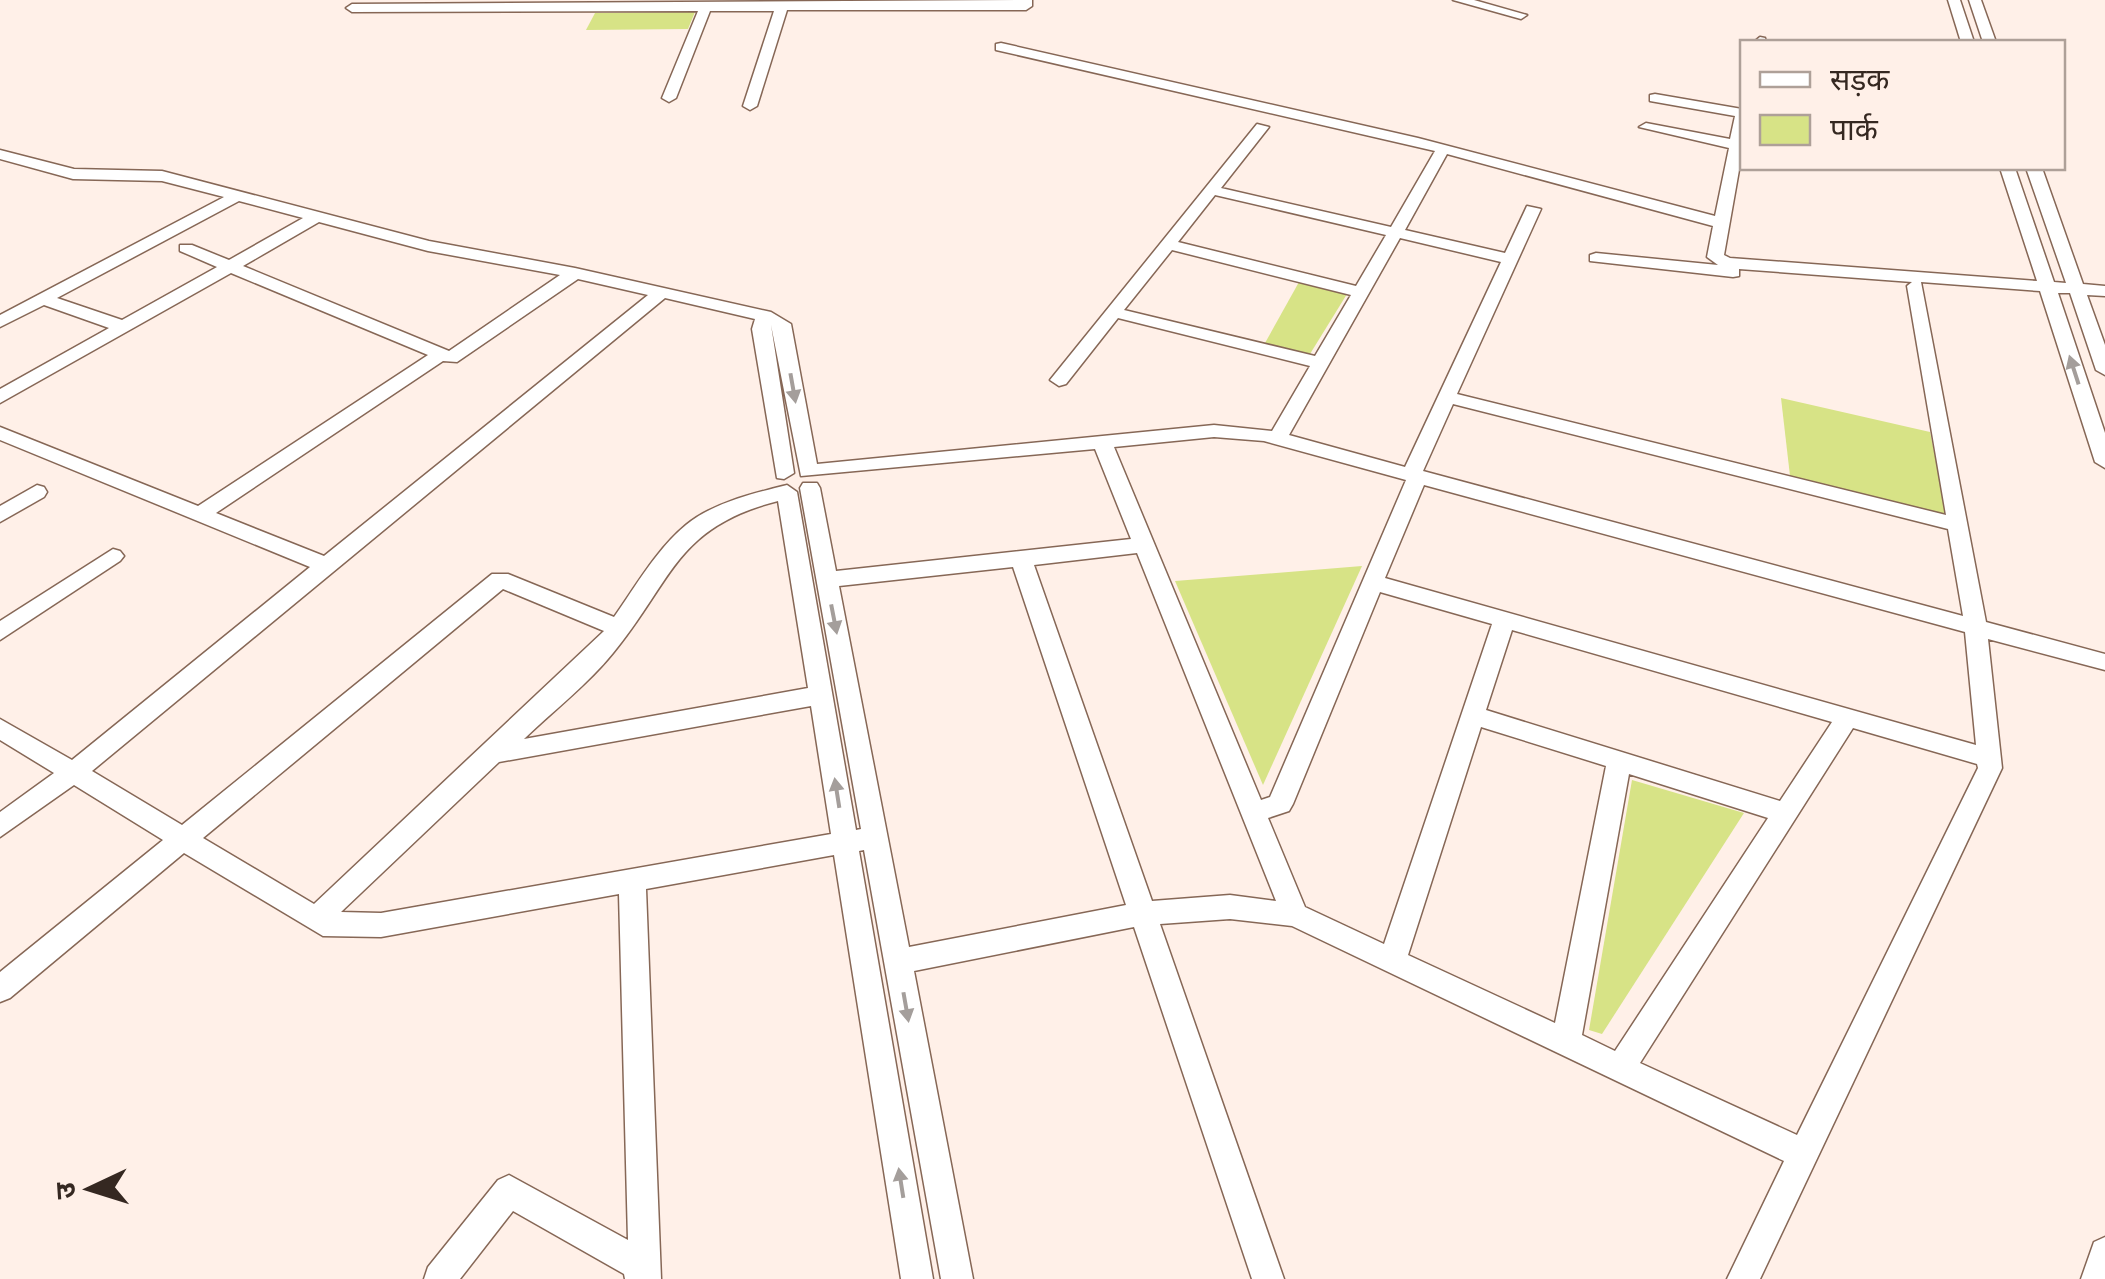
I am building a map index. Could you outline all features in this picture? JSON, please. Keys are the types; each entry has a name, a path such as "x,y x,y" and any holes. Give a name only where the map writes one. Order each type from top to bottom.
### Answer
{"street":[{"path":"358,0 352,8 1026,6 1026,0"},
{"path":"1459,0 1521,15"},
{"path":"1954,0 1967,40"},
{"path":"1975,0 1989,40"},
{"path":"750,106 779,5"},
{"path":"669,98 705,8"},
{"path":"1001,47 1443,148 1722,223"},
{"path":"1655,98 1740,115"},
{"path":"1740,125 1715,257 1726,263 2049,292 2105,291"},
{"path":"1646,126 1736,145"},
{"path":"1059,380 1262,127"},
{"path":"1277,439 1443,148"},
{"path":"0,154 74,174 162,176 428,246 575,273 765,316 761,329 797,481 827,580 957,1279"},
{"path":"2009,170 2105,462"},
{"path":"2035,170 2105,370"},
{"path":"1212,190 1510,259"},
{"path":"0,322 239,196"},
{"path":"1254,813 1280,804 1448,396 1533,209"},
{"path":"0,397 316,217"},
{"path":"1168,244 1361,292"},
{"path":"186,248 451,358 575,273"},
{"path":"1596,258 1915,286 2049,292"},
{"path":"1743,1279 1990,768 1976,628 1915,286"},
{"path":"0,826 74,773 662,292"},
{"path":"2078,294 2105,301"},
{"path":"42,300 124,327"},
{"path":"1113,312 1320,363"},
{"path":"198,515 442,354"},
{"path":"1448,396 1958,525"},
{"path":"315,920 605,648 661,564 695,528 797,481 1214,431 1277,439 2105,662"},
{"path":"0,433 327,566"},
{"path":"1102,442 1295,915"},
{"path":"797,481 821,695 917,1279"},
{"path":"0,515 37,492"},
{"path":"827,580 1144,546"},
{"path":"0,632 113,556"},
{"path":"1022,558 1268,1279"},
{"path":"0,989 500,579 618,628"},
{"path":"1373,582 1989,758"},
{"path":"1392,960 1504,620"},
{"path":"492,754 821,695"},
{"path":"1472,715 1786,812"},
{"path":"1620,1068 1847,718"},
{"path":"0,728 322,924 380,925 875,837"},
{"path":"1566,1042 1619,760"},
{"path":"632,880 643,1275"},
{"path":"898,962 1141,914 1230,907 1295,915 1803,1154"},
{"path":"440,1279 509,1192 643,1275"},
{"path":"2097,1279 2105,1253"}],"green space":[{"path":"695,12 688,29 586,30 595,13"},
{"path":"1299,282 1347,294 1310,354 1265,343"},
{"path":"1781,398 1930,432 1947,515 1790,476"},
{"path":"1362,566 1263,785 1175,581"},
{"path":"1632,780 1744,813 1602,1034 1589,1030"}]}
